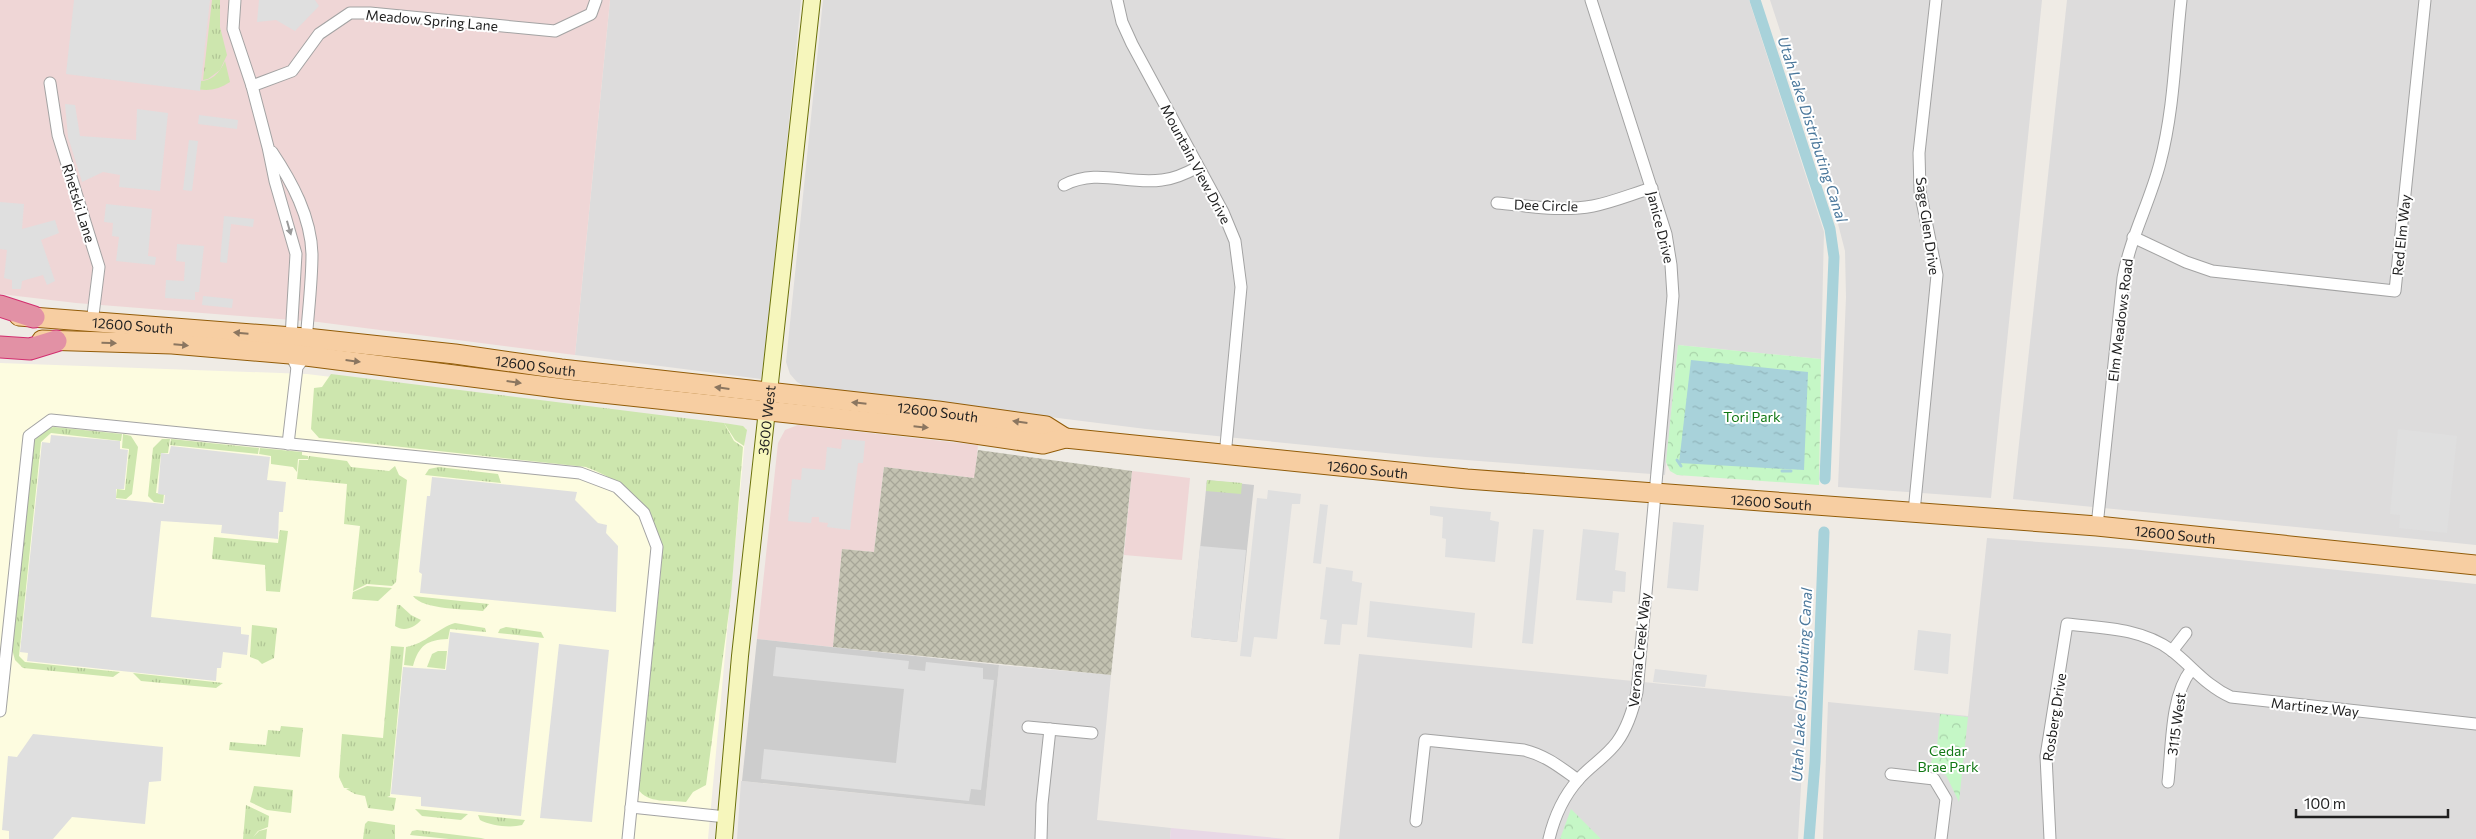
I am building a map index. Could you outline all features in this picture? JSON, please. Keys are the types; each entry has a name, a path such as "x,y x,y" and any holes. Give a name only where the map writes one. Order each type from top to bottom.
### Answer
{"highway":[{"path":"0,306 34,318"},
{"path":"0,347 30,349 56,341"}],"main road":[{"name":"3600 West","path":"724,839 740,656 812,0"},
{"name":"12600 South","path":"0,314 92,323 297,350 769,402 938,411 1046,426 1065,438 1225,456 1467,480 2097,526 2476,566"},
{"name":"12600 South","path":"0,337 56,341 297,350"}],"street":[{"path":"235,0 233,29 252,86 275,181 296,254 292,302 297,350"},
{"name":"Meadow Spring Lane","path":"252,86 292,71 319,34 350,13 370,12 555,31 591,14 596,0"},
{"name":"Mountain View Drive","path":"1117,0 1122,22 1132,44 1230,226 1240,271 1240,302 1225,456"},
{"name":"Janice Drive","path":"1591,0 1652,188 1669,249 1673,296 1654,493"},
{"name":"Sage Glen Drive","path":"1914,512 1936,275 1920,191 1919,153 1936,0"},
{"name":"Elm Meadows Road","path":"2097,526 2123,278 2134,237 2155,182 2165,142 2181,0"},
{"name":"Red Elm Way","path":"2134,237 2186,262 2212,271 2395,291 2425,0"},
{"name":"Rhetski Lane","path":"50,83 58,135 99,267 92,323"},
{"path":"268,146 296,192 308,229 312,253 308,312 297,350 288,444"},
{"path":"1064,185 1078,178 1094,176 1163,180 1183,175 1198,167"},
{"name":"Dee Circle","path":"1497,203 1548,208 1577,208 1607,202 1652,188"},
{"path":"0,711 30,436 51,420 580,473 617,487 644,513 657,547 628,839"},
{"name":"Verona Creek Way","path":"1549,839 1554,819 1578,780 1604,758 1618,741 1631,717 1637,692 1654,493"},
{"name":"Martinez Way","path":"2067,624 2133,632 2172,651 2191,670 2220,692 2243,700 2476,724"},
{"name":"Rosberg Drive","path":"2050,839 2046,756 2067,624"},
{"path":"2172,651 2186,633"},
{"name":"3115 West","path":"2168,782 2178,697 2183,680 2191,670"},
{"path":"1028,727 1092,733"},
{"path":"1042,839 1042,804 1050,729"},
{"path":"1416,821 1424,740 1524,750 1538,754 1551,761 1578,780"},
{"path":"1891,774 1934,779 1946,799 1941,839"},
{"path":"631,807 726,817"}],"shaded area":[{"path":"0,0 610,0 575,355 318,322 76,303 0,294"},
{"path":"74,0 210,0 200,91 66,74"},
{"path":"259,0 315,0 319,6 295,31 276,20 257,22"},
{"path":"610,0 801,0 770,314 761,379 575,355"},
{"path":"823,0 1749,0 1824,232 1821,359 1678,345 1665,475 1426,457 1146,429 804,386 797,382 790,374 786,362"},
{"path":"1770,0 2042,0 1991,498 1838,487 1846,297 1845,251 1819,150"},
{"path":"2067,0 2476,0 2476,545 2013,499"},
{"path":"65,104 75,105 80,136 136,140 137,109 168,113 160,191 119,187 120,175 103,172 82,182 68,137"},
{"path":"199,115 238,120 237,129 198,124"},
{"path":"189,140 198,141 192,191 183,190"},
{"path":"0,202 24,204 22,229 55,220 59,233 41,240 55,281 47,285 43,275 22,281 21,289 12,289 12,280 4,278 7,250 0,249"},
{"path":"106,204 152,209 148,256 156,257 155,265 116,261 119,237 112,236 113,223 104,222"},
{"path":"224,216 254,219 253,227 231,224 227,263 220,262"},
{"path":"177,244 204,246 199,292 195,292 195,300 165,298 166,280 184,281 185,262 176,261"},
{"path":"203,296 233,299 232,308 202,305"},
{"path":"0,363 307,374 746,428 708,839 0,839"},
{"path":"798,425 978,445 975,478 884,467 874,552 842,549 833,647 757,639 778,443 785,430"},
{"path":"2398,429 2457,436 2447,533 2399,528 2400,515 2390,514"},
{"path":"51,435 120,441 120,449 128,450 124,489 116,489 116,499 164,504 165,495 158,494 161,453 169,454 171,446 270,457 267,480 286,482 283,512 279,512 278,539 221,533 222,525 161,521 151,617 241,627 241,634 249,635 247,655 223,652 221,668 217,668 216,681 27,661 28,653 20,652 42,442 50,443"},
{"path":"842,439 865,441 863,463 858,463 850,530 827,527 828,523 819,522 819,517 812,517 811,523 788,521 792,479 801,480 802,468 825,470 827,447 841,449"},
{"path":"978,450 1132,471 1111,675 833,647 842,549 874,552 884,467 974,478"},
{"path":"1132,471 1190,478 1182,560 1124,555"},
{"path":"432,477 577,492 575,500 598,523 607,525 606,533 618,546 616,612 420,593 422,574 419,572 427,496 430,496"},
{"path":"1207,480 1254,485 1237,642 1191,637"},
{"path":"1268,490 1301,494 1300,504 1292,504 1277,639 1254,637 1251,657 1240,656 1257,498 1267,499"},
{"path":"1320,504 1328,505 1321,564 1313,563"},
{"path":"1430,506 1491,512 1490,520 1499,522 1495,562 1445,557 1446,539 1442,538 1443,517 1430,515"},
{"path":"1673,522 1704,525 1698,591 1667,588"},
{"path":"1533,529 1544,530 1533,644 1522,643"},
{"path":"1583,529 1619,533 1615,570 1626,572 1625,592 1613,591 1612,603 1576,600"},
{"path":"1987,538 2131,549 2476,584 2476,839 1823,839 1828,702 1968,716"},
{"path":"1200,546 1246,550 1237,642 1191,637"},
{"path":"1326,567 1353,571 1352,581 1362,583 1357,625 1342,624 1340,645 1324,644 1327,620 1320,619"},
{"path":"1370,601 1475,613 1472,648 1367,637"},
{"path":"1918,630 1951,634 1948,674 1914,670"},
{"path":"450,632 539,643 521,816 421,806 421,797 391,794 403,667 446,670"},
{"path":"757,639 999,665 985,806 742,781"},
{"path":"559,644 609,650 592,822 540,818"},
{"path":"776,647 909,661 908,669 925,671 926,662 983,668 983,679 994,680 981,790 971,789 969,801 761,779 764,749 896,763 904,689 773,676"},
{"path":"1359,654 1806,698 1798,839 1339,839"},
{"path":"999,665 1111,675 1097,820 1171,828 1170,839 737,839 741,781 985,806"},
{"path":"1655,669 1707,675 1705,687 1653,682"},
{"path":"33,734 163,747 161,781 149,782 145,824 72,817 53,839 9,839 9,831 2,830 8,756 17,757"},
{"path":"1171,828 1287,839 1170,839"}],"green space":[{"path":"212,0 220,0 220,27 227,55 220,70 208,79 203,80"},
{"path":"225,61 230,82 212,90 193,88 197,81 210,79 214,76"},
{"name":"Tori Park","path":"1678,345 1821,359 1819,485 1677,475 1670,471 1666,462"},
{"path":"331,374 724,423 734,441 743,447 731,596 706,785 693,792 686,802 653,799 642,794 638,789 661,570 660,544 654,526 641,503 622,486 586,467 319,438 311,429 314,388 322,387"},
{"path":"724,423 743,426 747,430 744,446 735,440"},
{"path":"54,427 122,434 121,441 51,433 41,442 19,656 25,662 120,672 113,677 23,668 15,660 12,649 34,441 44,429"},
{"path":"123,434 131,436 138,447 132,494 126,499 116,498 117,489 125,490 129,449 122,448"},
{"path":"162,439 170,439 168,453 161,453 156,493 164,494 163,503 154,502 148,496 153,448"},
{"path":"171,439 259,448 258,454 170,445"},
{"path":"260,448 302,452 302,455 308,456 308,459 298,459 297,472 293,467 271,464 271,456 259,454"},
{"path":"309,456 347,461 351,467 389,471 395,466 399,475 407,480 396,582 392,586 367,584 353,591 360,526 344,524 347,484 297,479 299,460 308,460"},
{"path":"439,467 498,474 501,483 425,475 429,469"},
{"path":"1207,480 1242,483 1241,494 1206,491"},
{"path":"280,530 288,531 280,592 266,591 265,565 212,559 214,537 278,543"},
{"path":"367,586 392,588 378,601 352,599 353,592"},
{"path":"413,596 489,604 483,611 445,608 418,601"},
{"path":"397,605 400,605 411,615 421,620 409,628 398,628 395,626"},
{"path":"455,623 485,628 486,632 450,629 448,639 429,642 421,648 413,666 404,665 406,647 419,643"},
{"path":"252,625 277,628 274,658 262,664 250,657"},
{"path":"506,627 541,632 544,638 498,633 500,629"},
{"path":"391,646 404,647 390,796 387,797 396,798 394,810 392,811 368,808 365,796 355,794 346,789 350,788 344,788 339,777 342,734 383,738"},
{"path":"438,651 447,651 445,669 427,667 432,654"},
{"path":"133,673 223,683 216,688 141,681"},
{"name":"Cedar Brae Park","path":"1940,714 1968,717 1959,802 1946,775 1929,768 1937,747"},
{"path":"281,726 303,728 300,757 229,750 230,742 266,745 268,730 280,731"},
{"path":"254,786 293,790 291,813 267,810 250,802"},
{"path":"246,805 269,816 268,827 258,831 253,837 259,831 267,829 266,839 243,839"},
{"path":"415,809 468,814 461,820 422,816"},
{"path":"1571,809 1601,839 1560,839"},
{"path":"478,815 525,820 522,825 501,826 480,820"},
{"path":"368,821 395,825 395,839 363,839 365,824"},
{"path":"417,830 485,839 449,839 410,835 412,831"}],"water":[{"name":"Tori Park","path":"1691,360 1808,372 1804,470 1679,463"}],"waterway":[{"name":"Utah Lake Distributing Canal","path":"1755,0 1830,229 1834,257 1825,479"},
{"path":"1677,460 1681,466"},
{"path":"1782,471 1791,471"},
{"name":"Utah Lake Distributing Canal","path":"1809,839 1815,762 1824,532"}]}
